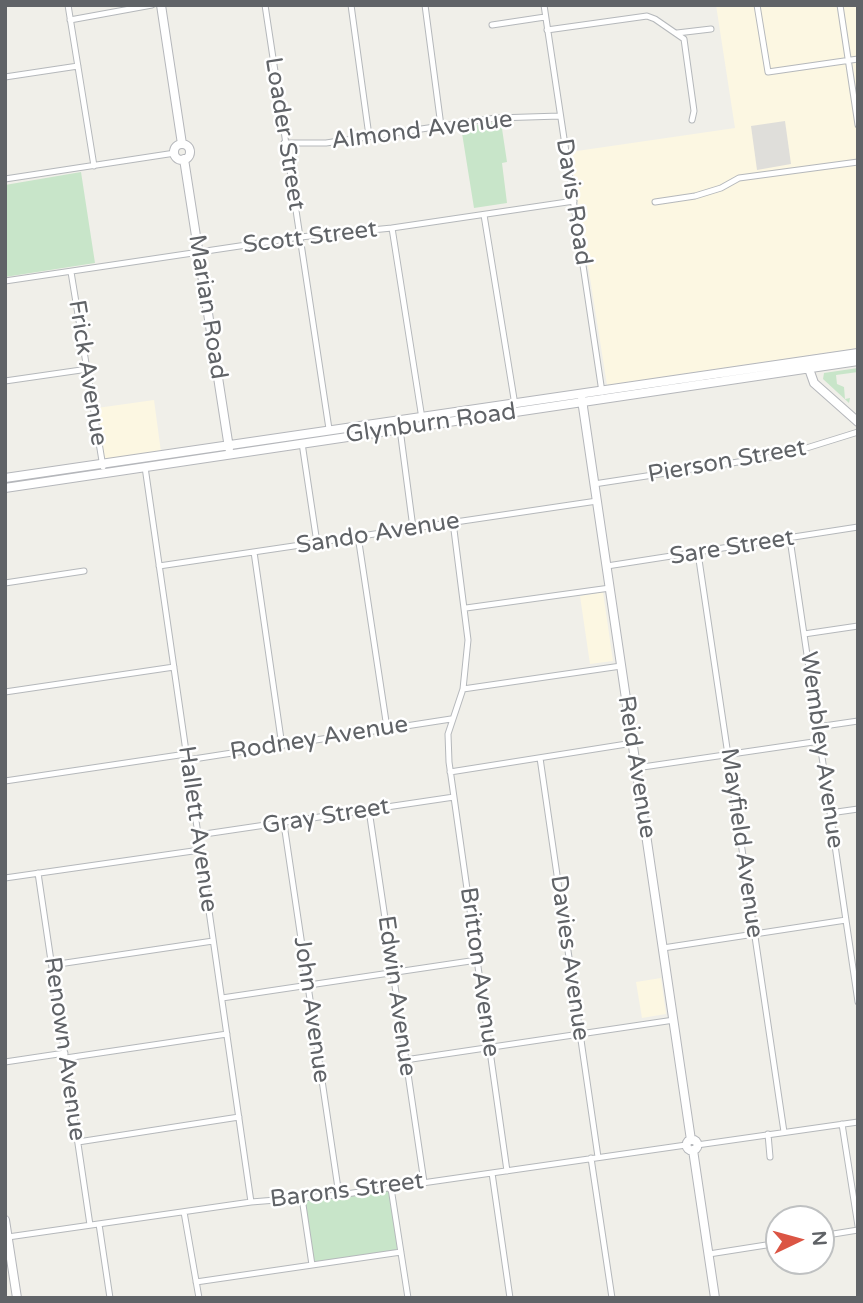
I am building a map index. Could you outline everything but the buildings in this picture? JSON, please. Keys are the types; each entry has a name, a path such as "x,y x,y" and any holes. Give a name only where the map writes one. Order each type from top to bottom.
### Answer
{"street":[{"path":"68,5 94,166"},
{"path":"70,20 152,5"},
{"path":"161,5 182,144 175,153"},
{"name":"Loader Street","path":"265,5 329,429"},
{"path":"351,5 369,136"},
{"path":"425,5 441,126"},
{"name":"Davis Road","path":"544,5 602,395"},
{"path":"757,5 768,72 858,59"},
{"path":"840,5 858,125"},
{"path":"547,30 649,16 677,33 685,43 694,111 692,120"},
{"path":"492,25 545,17"},
{"path":"677,33 711,29"},
{"path":"5,76 78,66"},
{"name":"Almond Avenue","path":"284,143 326,143 496,118 560,116"},
{"name":"Marian Road","path":"182,144 189,149 189,156 184,159 230,454"},
{"path":"5,179 175,153 184,159"},
{"path":"655,202 695,196 721,188 739,178 858,162"},
{"name":"Scott Street","path":"5,281 300,237 392,228 574,201"},
{"path":"484,215 517,412"},
{"path":"392,228 423,425"},
{"name":"Frick Avenue","path":"71,272 104,473"},
{"name":"Glynburn Road","path":"5,488 517,412 582,398 808,364 858,353"},
{"name":"Glynburn Road","path":"808,364 858,361"},
{"path":"808,364 814,383 858,422"},
{"path":"5,381 88,369"},
{"name":"Glynburn Road","path":"5,478 421,415 515,402 582,398"},
{"name":"Reid Avenue","path":"582,398 715,1298"},
{"path":"399,419 413,528"},
{"name":"Pierson Street","path":"594,484 784,455 858,432"},
{"path":"302,443 317,543"},
{"name":"Hallett Avenue","path":"143,457 251,1202"},
{"path":"55,471 75,473 80,477"},
{"name":"Sando Avenue","path":"159,566 597,501"},
{"name":"Britton Avenue","path":"453,522 468,640 463,689 451,719 447,748 507,1171"},
{"name":"Sare Street","path":"607,566 858,527"},
{"path":"358,536 387,729"},
{"name":"Wembley Avenue","path":"790,539 846,920 855,963 858,1002"},
{"path":"254,552 282,746"},
{"name":"Mayfield Avenue","path":"698,553 784,1132"},
{"path":"5,583 84,571"},
{"path":"466,608 610,588"},
{"path":"804,634 858,626"},
{"path":"463,689 621,666"},
{"path":"5,692 174,667"},
{"name":"Rodney Avenue","path":"5,781 282,746 451,719"},
{"path":"817,727 858,720"},
{"path":"636,768 820,741"},
{"path":"450,772 633,743"},
{"name":"Davies Avenue","path":"540,758 598,1157"},
{"name":"Gray Street","path":"198,835 454,797"},
{"path":"830,813 858,809"},
{"name":"Edwin Avenue","path":"369,810 424,1182"},
{"name":"John Avenue","path":"284,824 339,1195"},
{"path":"5,877 200,850"},
{"name":"Renown Avenue","path":"38,873 90,1225"},
{"path":"663,948 846,920"},
{"path":"52,965 214,941"},
{"path":"222,998 477,960"},
{"path":"405,1060 674,1020"},
{"path":"5,1062 227,1034"},
{"path":"78,1142 239,1117"},
{"name":"Barons Street","path":"7,1243 90,1225 251,1202 339,1195 858,1122"},
{"path":"835,1233 858,1228 842,1124"},
{"path":"768,1134 771,1157"},
{"path":"591,1158 612,1298"},
{"path":"492,1173 510,1298"},
{"path":"391,1188 408,1298"},
{"path":"302,1198 312,1265"},
{"path":"184,1212 199,1298"},
{"path":"5,1220 17,1298"},
{"path":"99,1224 110,1298"},
{"path":"709,1254 765,1245"},
{"path":"196,1282 401,1252"}],"shaded area":[{"path":"716,5 858,5 858,348 607,385 570,152 735,128"},
{"path":"785,121 791,164 757,170 751,126"},
{"path":"154,400 161,452 105,461 97,408"},
{"path":"603,592 613,661 590,664 580,596"},
{"path":"661,978 666,1014 642,1018 636,982"}],"green space":[{"path":"501,122 507,162 502,163 507,203 474,208 461,127"},
{"path":"81,172 95,263 5,277 5,185"},
{"path":"858,368 858,372 836,375 837,384 844,387 845,399 850,398 849,403 823,379 824,373"},
{"path":"391,1188 401,1252 312,1265 302,1198"}]}
